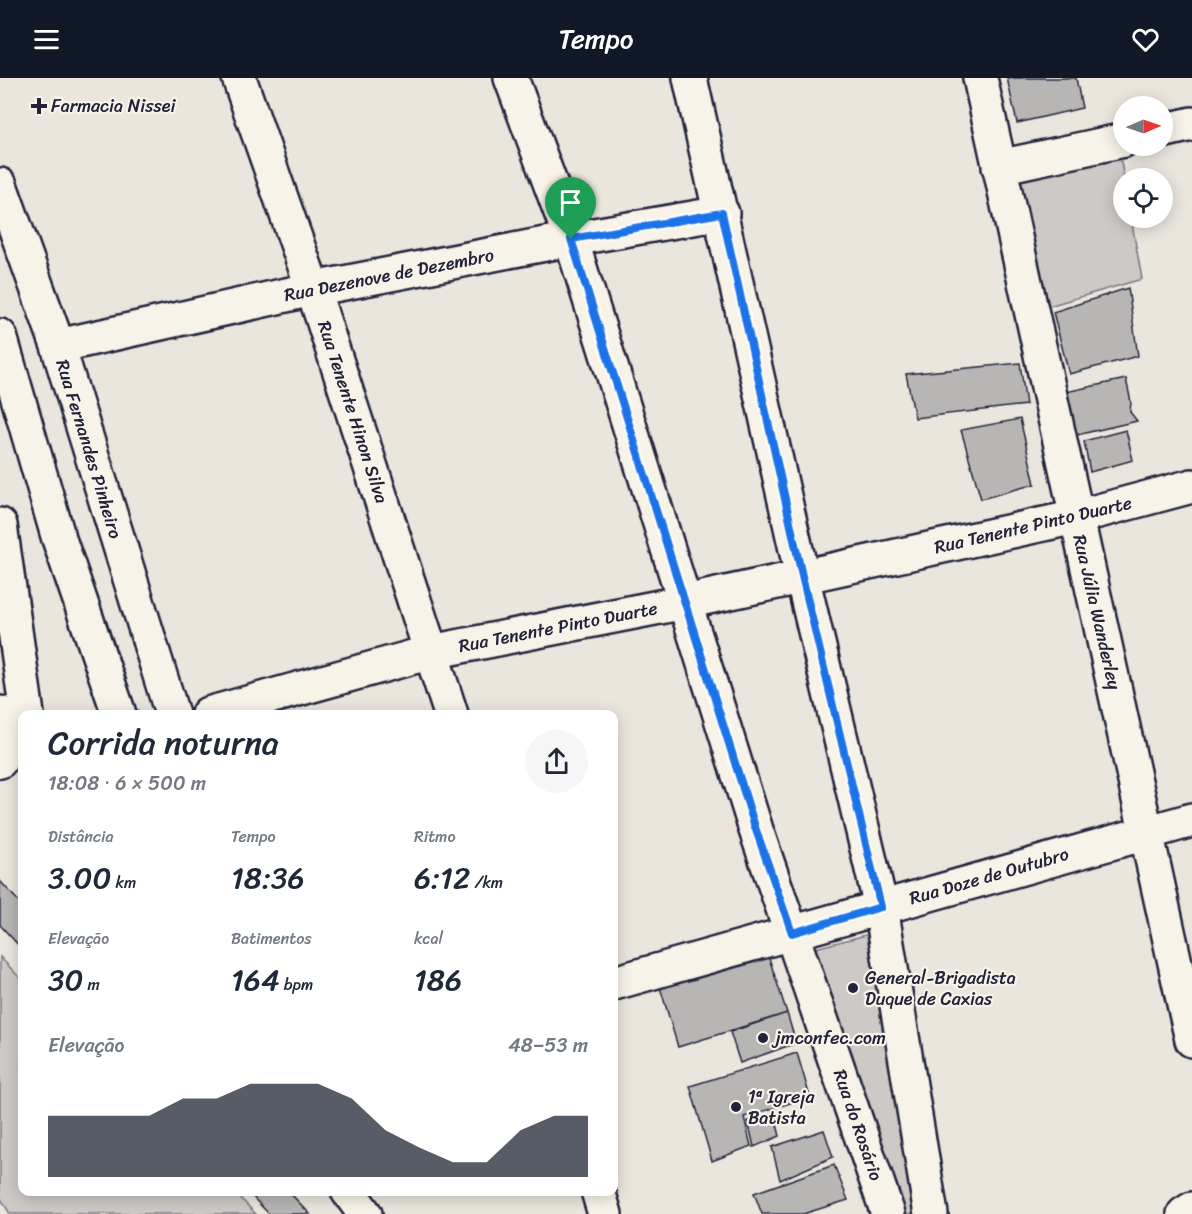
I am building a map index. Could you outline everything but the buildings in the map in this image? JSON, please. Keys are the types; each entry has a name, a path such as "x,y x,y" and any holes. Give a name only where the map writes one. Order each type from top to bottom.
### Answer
{"street":[{"name":"Rua Tenente Hinon Silva","path":"239,78 313,289 450,710"},
{"name":"Rua do Rosário","path":"511,78 571,239 756,830 888,1214"},
{"path":"690,78 802,576 881,907 931,1214"},
{"name":"Rua Júlia Wanderley","path":"980,78 1192,1040"},
{"path":"1173,128 1192,124"},
{"path":"999,167 1113,142"},
{"name":"Rua Fernandes Pinheiro","path":"1,195 11,249 58,346 171,710"},
{"name":"Rua Dezenove de Dezembro","path":"58,346 313,289 571,239 722,213"},
{"path":"0,336 58,536 118,710"},
{"name":"Rua Tenente Pinto Duarte","path":"222,710 431,652 685,602 1076,517 1192,486"},
{"path":"0,525 26,710"},
{"path":"0,713 4,747 0,762"},
{"name":"Rua Doze de Outubro","path":"618,982 1192,820"},
{"path":"352,1196 365,1214"},
{"path":"600,1196 605,1214"},
{"path":"1184,1214 1192,1209"}],"shaded area":[{"path":"1113,152 1113,156 1120,156 1122,168 1113,168 1113,228 1133,228 1142,279 1045,307 1012,174"},
{"path":"882,931 923,1214 904,1214 815,948"},
{"path":"0,957 18,976 18,1196 238,1196 256,1214 10,1214 0,1197"}],"place":[{"name":"Farmacia Nissei","path":"39,106"},
{"name":"General-Brigadista Duque de Caxias","path":"853,988"},
{"name":"jmconfec.com","path":"763,1038"},
{"name":"1ª Igreja Batista","path":"736,1107"}],"route":[{"path":"722,213 802,576 881,907 792,933 756,830 571,239 722,213"}]}
